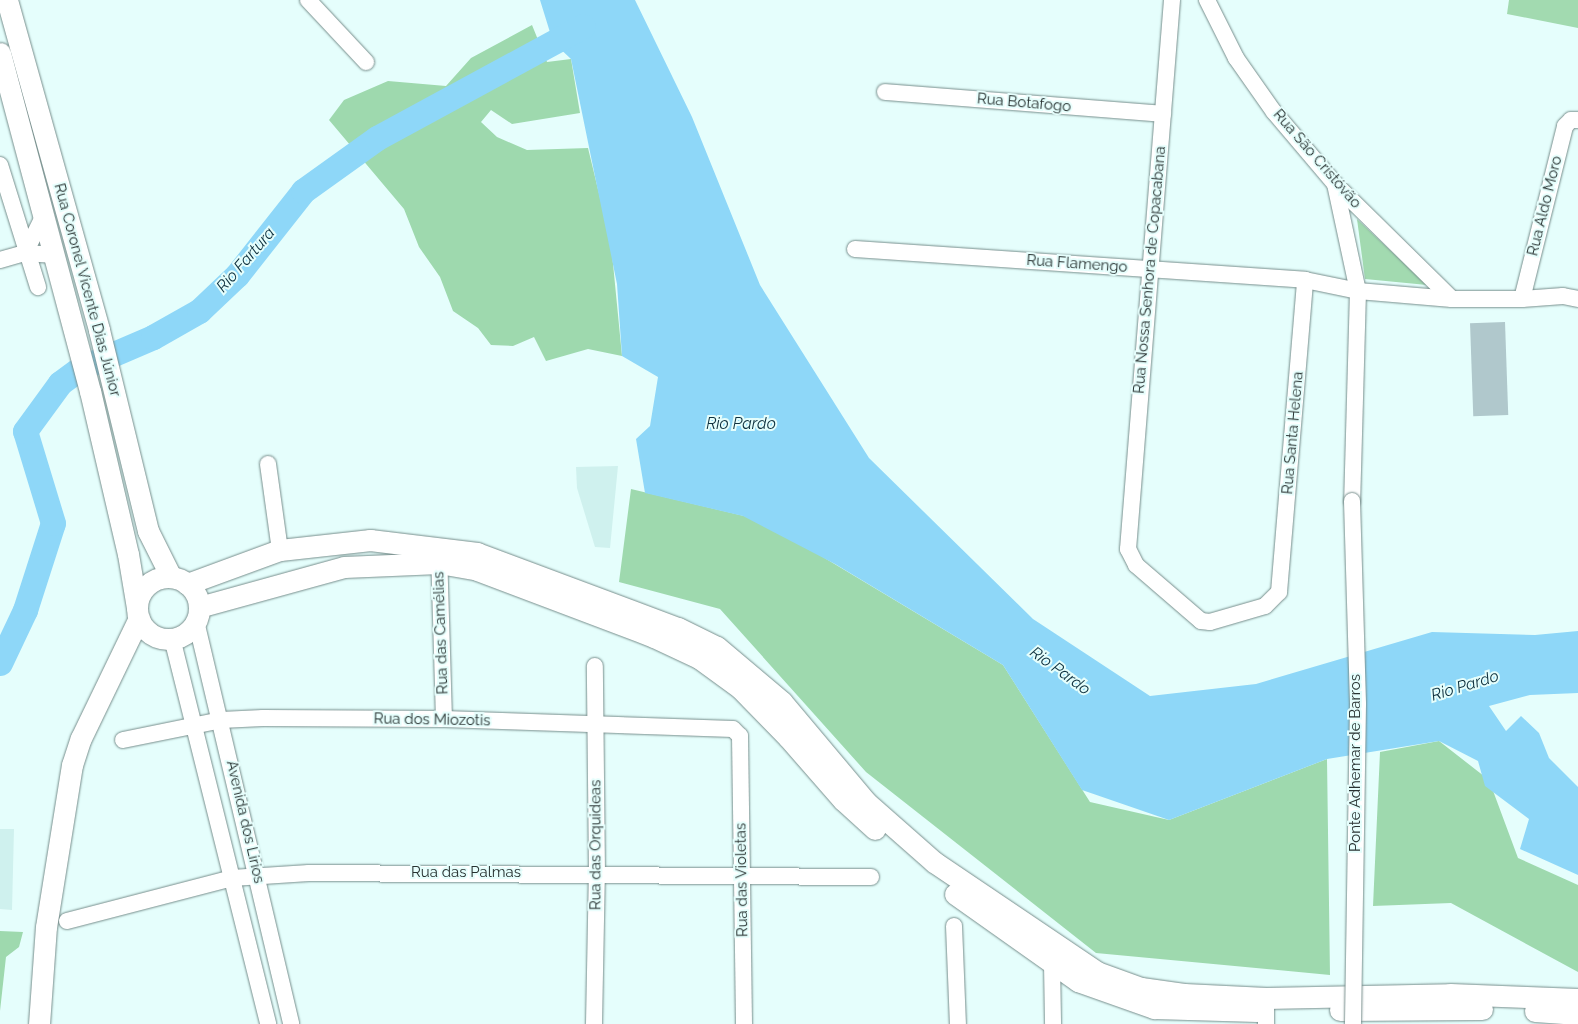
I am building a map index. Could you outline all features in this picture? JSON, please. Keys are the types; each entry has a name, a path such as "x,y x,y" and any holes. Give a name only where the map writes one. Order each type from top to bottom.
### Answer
{"main road":[{"name":"Rua Coronel Vicente Dias Júnior","path":"7,0 99,330 148,530 179,580"},
{"name":"Rua Coronel Vicente Dias Júnior","path":"0,53 90,391 128,554 150,625"},
{"path":"39,1024 46,927 72,766 81,738 120,662 150,625 147,585 179,580 280,550 370,540 439,555 654,637 699,658 740,688 788,737 843,800 902,854 1078,981 1154,1008 1266,1011 1485,1009 1578,1014"},
{"path":"197,614 344,567 439,555 477,553 597,596 717,647 782,702 866,802 894,829 934,862 1097,972 1157,990 1266,1011 1450,994 1578,999"},
{"path":"150,625 190,630 197,614 194,590 179,580"}],"street":[{"path":"308,0 366,62"},
{"name":"Rua Nossa Senhora de Copacabana","path":"1172,0 1129,554 1136,565 1201,620 1210,622 1268,605 1276,598 1280,586"},
{"name":"Rua São Cristóvão","path":"1207,0 1236,58 1274,112 1335,184 1452,299"},
{"name":"Rua Botafogo","path":"885,92 1162,114"},
{"name":"Rua Aldo Moro","path":"1522,300 1565,126 1577,120"},
{"path":"0,165 25,253 38,287"},
{"name":"Ponte Adhemar de Barros","path":"1335,184 1358,291 1352,501 1358,704 1354,1024"},
{"path":"25,253 44,215"},
{"name":"Rua Flamengo","path":"855,249 1305,280 1358,291 1452,299 1522,300 1563,296 1578,299"},
{"path":"0,260 25,253 54,255"},
{"name":"Rua Santa Helena","path":"1280,586 1305,280"},
{"path":"268,464 280,550"},
{"name":"Rua das Camélias","path":"439,555 444,719"},
{"name":"Avenida dos Lirios","path":"197,614 291,1024"},
{"name":"Avenida dos Lirios","path":"150,625 195,725 268,1024"},
{"name":"Rua das Orquideas","path":"594,1024 597,874 595,666"},
{"name":"Rua dos Miozotis","path":"122,740 220,720 444,719 733,729 740,736"},
{"name":"Rua das Violetas","path":"740,736 744,1024"},
{"name":"Rua das Palmas","path":"67,921 232,878 309,873 870,877"},
{"path":"954,926 958,1024"},
{"path":"1052,964 1053,1024"}],"shaded area":[{"path":"618,466 610,548 595,547 577,488 576,467"},
{"path":"0,829 14,829 12,910 0,909"}],"green space":[{"path":"1509,0 1578,0 1578,28 1507,14"},
{"path":"532,25 547,62 571,59 580,113 512,124 491,110 481,122 497,137 527,150 588,148 611,243 622,356 588,349 546,361 534,337 513,346 491,345 478,328 453,311 440,277 419,247 404,209 329,120 344,100 388,81 446,86 471,58"},
{"path":"1357,219 1427,285 1365,279"},
{"path":"631,489 761,520 1003,665 1090,802 1169,820 1327,759 1330,975 1096,953 866,772 720,609 619,582"},
{"path":"1439,741 1489,780 1518,858 1578,885 1578,972 1451,903 1373,906 1380,752"},
{"path":"0,931 23,932 19,947 6,957 0,1011"}],"water":[{"name":"Rio Pardo","path":"540,0 635,0 692,117 760,285 869,458 1033,619 1150,696 1256,684 1432,632 1535,635 1578,631 1578,693 1530,695 1489,706 1506,731 1521,716 1539,733 1549,758 1578,787 1578,875 1520,849 1529,819 1485,786 1478,761 1439,741 1327,759 1169,820 1082,790 1003,665 835,564 743,516 645,493 636,439 650,426 658,377 622,356 617,284 571,59 553,42"}],"building":[{"path":"1505,322 1508,415 1473,416 1470,323"}],"waterway":[{"name":"Rio Fartura","path":"0,663 25,610 53,523 25,431 60,383 81,368 153,337 199,311 237,275 303,191 377,138 583,26"}]}
